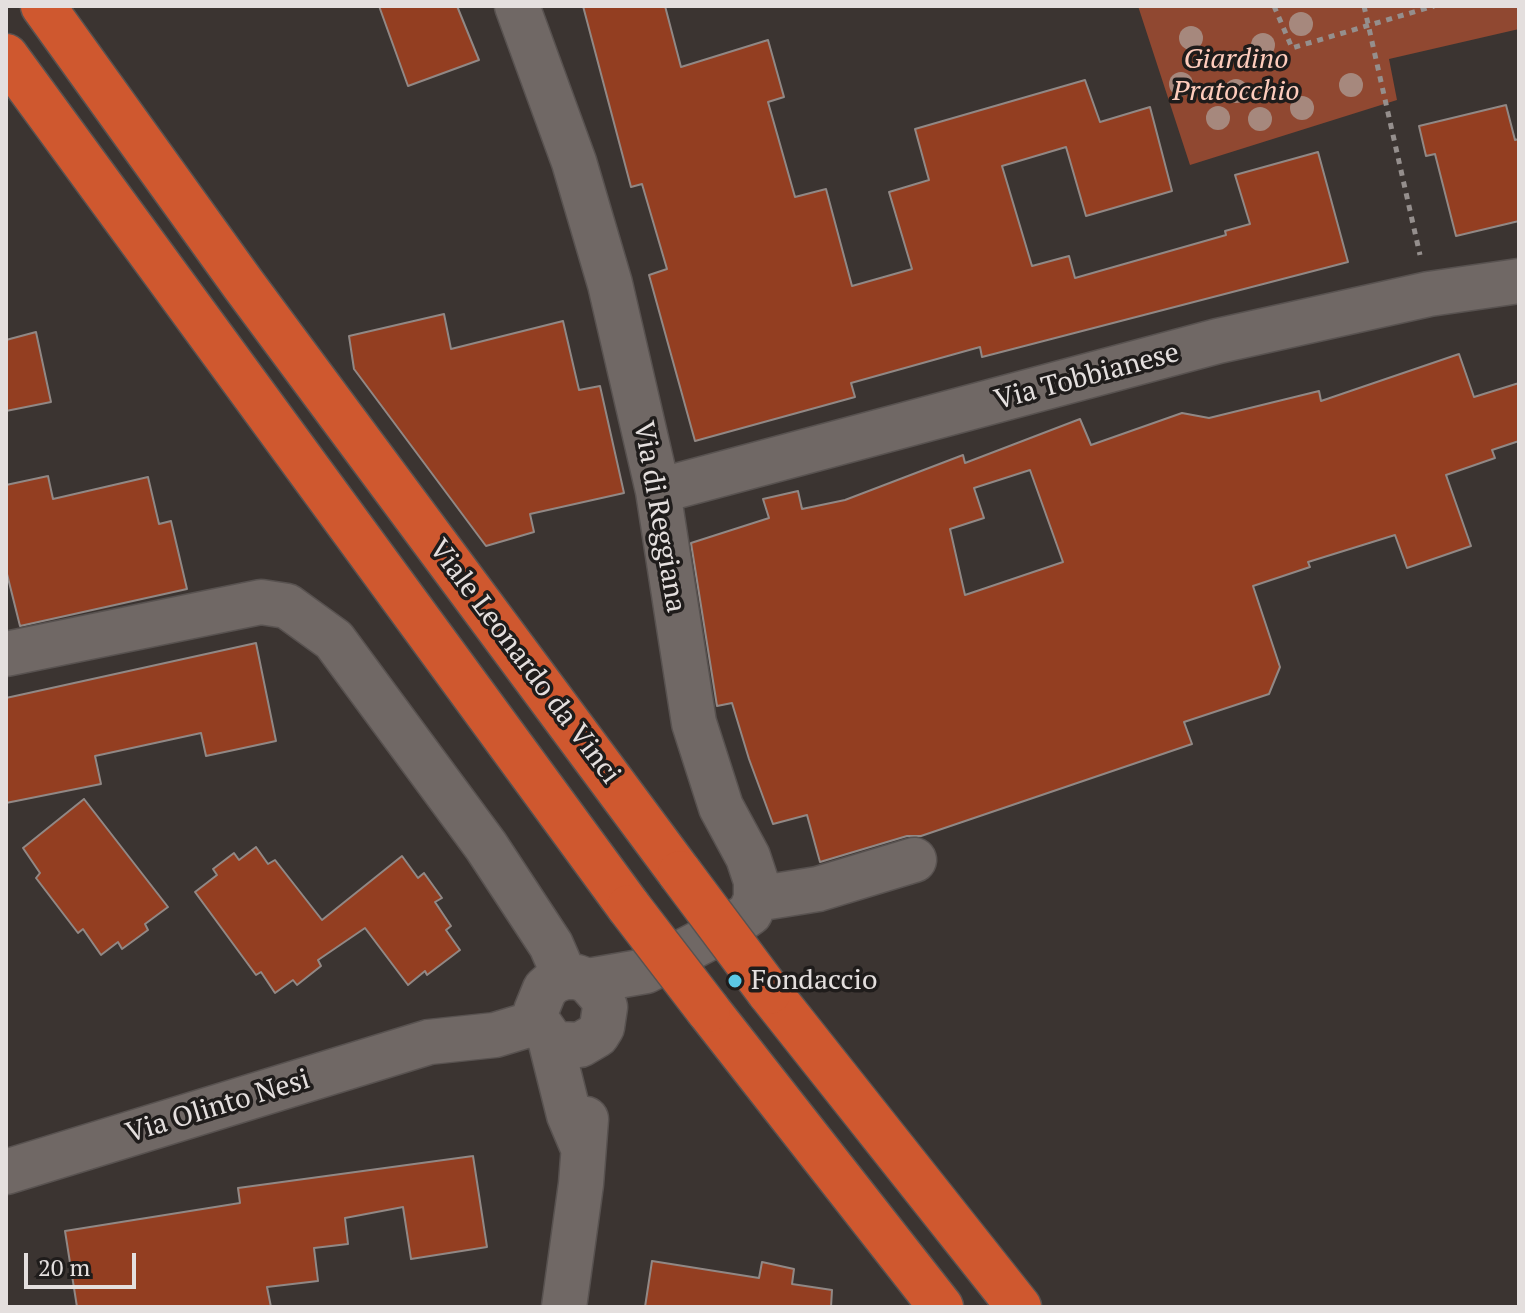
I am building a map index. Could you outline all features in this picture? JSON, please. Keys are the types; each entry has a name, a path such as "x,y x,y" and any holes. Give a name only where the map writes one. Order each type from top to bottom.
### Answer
{"highway":[{"name":"Viale Leonardo da Vinci","path":"43,6 243,284 769,992 1019,1307"},
{"name":"Viale Leonardo da Vinci","path":"6,56 629,907 941,1307"}],"street":[{"name":"Via di Reggiana","path":"517,6 574,162 610,284 658,491 694,723 721,807 748,857 756,881 756,899"},
{"name":"Via Tobbianese","path":"658,491 1218,341 1429,294 1519,281"},
{"path":"6,654 261,602 287,606 334,640 486,846 551,945 568,1011 569,1115 583,1148 564,1307"},
{"path":"568,1011 740,921 750,913 756,899 818,889 914,860"},
{"name":"Via Olinto Nesi","path":"6,1172 429,1042 452,1027 516,1003 568,1011"}],"path":[{"path":"1274,6 1292,48 1434,6"},
{"path":"1364,6 1429,294"}],"green space":[{"name":"Giardino Pratocchio","path":"1138,6 1519,6 1519,29 1389,59 1397,100 1190,165"}],"building":[{"path":"379,6 457,6 479,60 408,86"},
{"path":"583,6 665,6 681,67 768,40 784,97 768,102 795,197 826,189 852,286 912,269 889,192 929,180 915,129 1085,80 1100,122 1150,107 1172,191 1086,216 1066,147 1002,166 1032,266 1069,256 1075,278 1226,235 1225,231 1250,224 1235,175 1318,152 1348,262 982,357 980,347 851,383 855,397 695,441 649,275 667,269 642,184 631,187"},
{"path":"1506,105 1515,140 1519,139 1519,221 1456,236 1435,154 1426,156 1419,126"},
{"path":"444,314 451,349 563,321 579,390 600,386 624,493 530,514 534,532 486,546 354,369 349,336"},
{"path":"36,332 51,402 6,411 6,340"},
{"path":"1459,354 1474,397 1519,383 1519,441 1492,450 1495,458 1446,475 1471,546 1407,568 1395,535 1308,562 1310,567 1253,586 1280,667 1269,694 1184,722 1192,744 921,836 907,836 820,862 807,815 773,824 732,703 717,706 691,543 769,518 763,499 798,491 802,509 845,500 963,455 965,463 1080,419 1091,445 1182,413 1209,418 1319,391 1321,401","holes":["1030,470 1063,562 965,595 950,529 984,518 974,488"]},
{"path":"48,476 53,499 148,477 159,524 171,521 187,589 20,626 6,570 6,485"},
{"path":"256,643 276,741 206,756 201,733 95,756 101,784 6,803 6,698"},
{"path":"84,799 168,907 145,924 148,930 122,949 118,942 101,955 83,929 78,933 36,878 40,873 23,848"},
{"path":"256,847 268,864 275,860 322,920 402,856 418,878 424,873 442,898 435,902 451,926 446,930 460,950 408,985 365,928 318,960 321,966 297,985 293,980 275,993 261,972 256,975 195,892 217,875 213,869 234,853 239,860"},
{"path":"473,1156 487,1247 411,1259 403,1207 345,1218 348,1244 314,1248 318,1281 267,1287 271,1307 77,1307 65,1231 240,1203 238,1188"},
{"path":"652,1261 759,1278 762,1262 794,1269 792,1284 832,1290 831,1307 645,1307"}],"place":[{"name":"Fondaccio","path":"735,981"}]}
